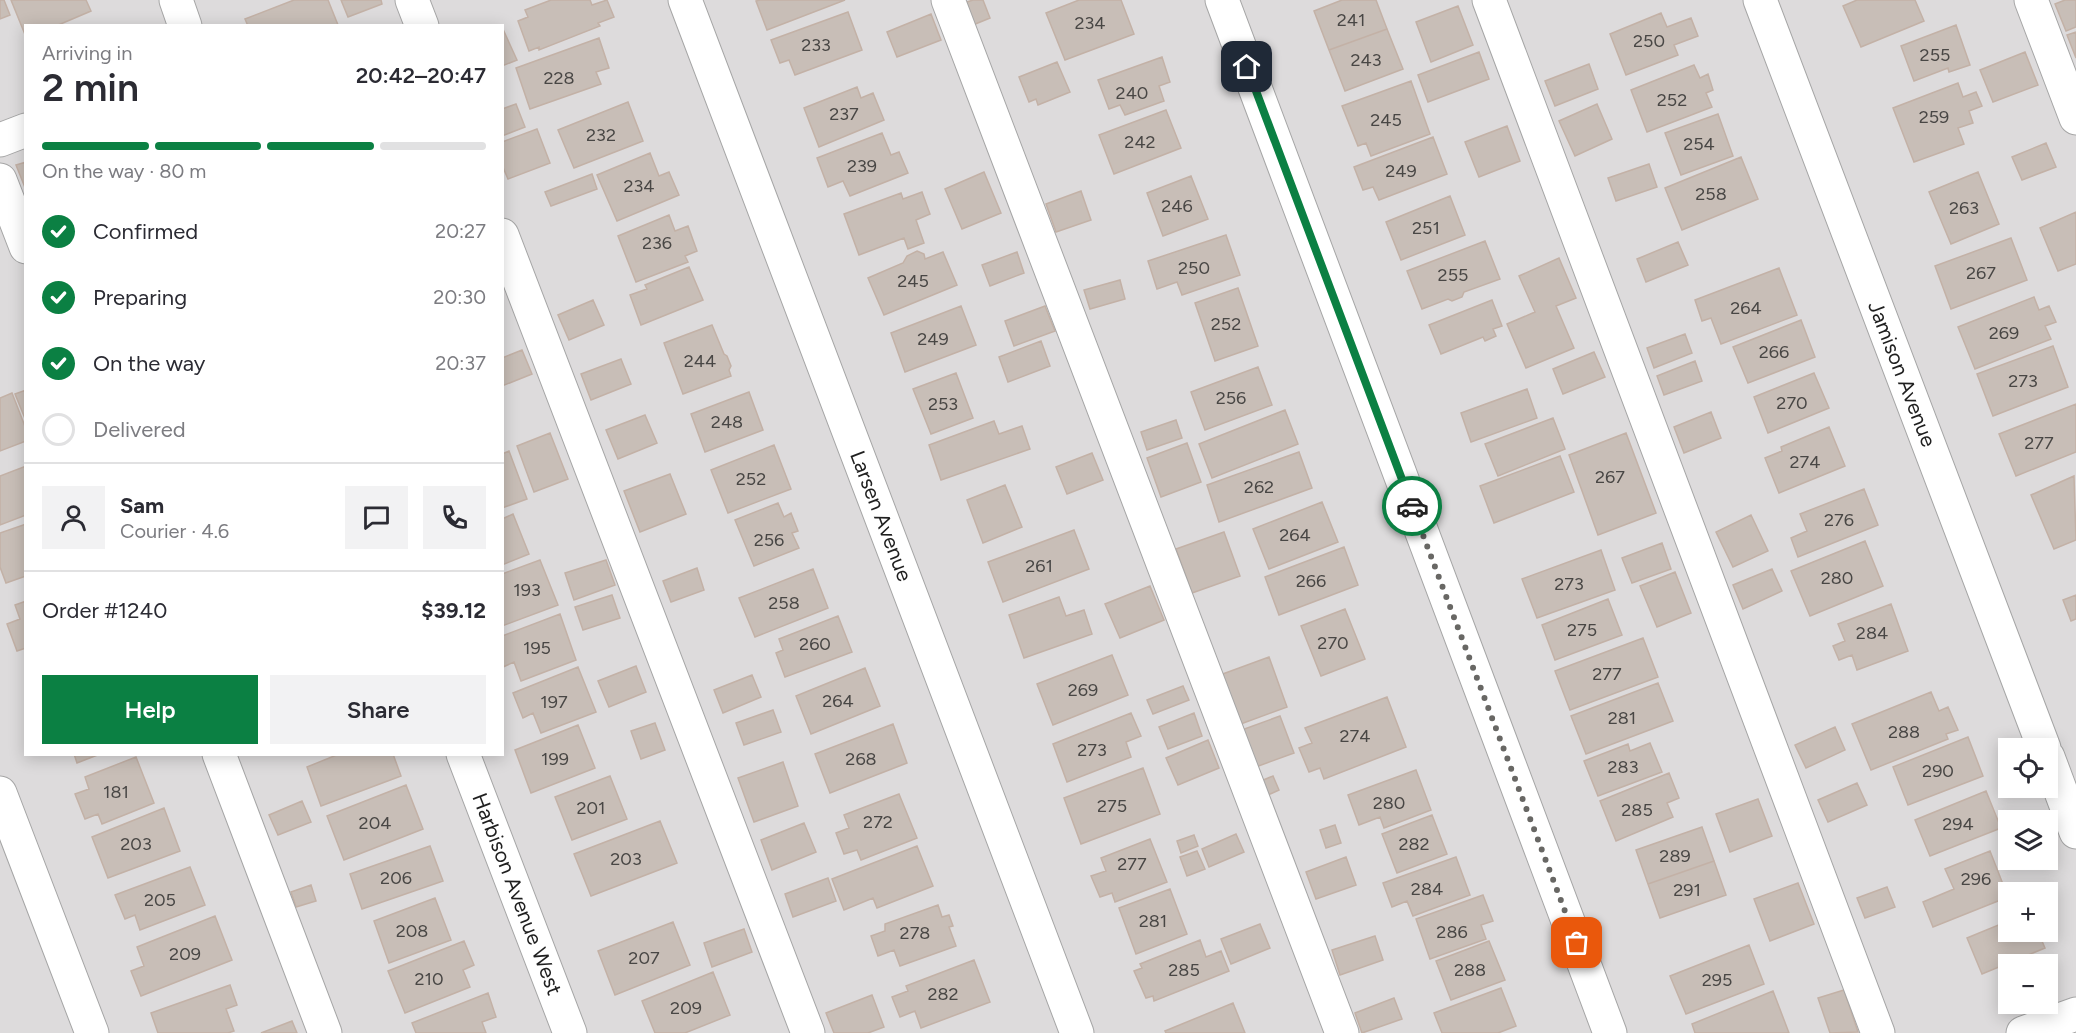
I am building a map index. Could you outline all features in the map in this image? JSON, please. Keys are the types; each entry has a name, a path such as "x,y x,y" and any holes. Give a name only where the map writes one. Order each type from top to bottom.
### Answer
{"street":[{"path":"176,0 184,24"},
{"path":"412,0 421,24"},
{"name":"Larsen Avenue","path":"685,0 1077,1033"},
{"path":"948,0 1342,1033"},
{"path":"1222,0 1610,1033"},
{"path":"1489,0 1878,1033"},
{"name":"Jamison Avenue","path":"1760,0 2040,738"},
{"path":"2031,0 2076,118"},
{"path":"0,140 24,131"},
{"path":"0,180 24,242"},
{"path":"504,241 807,1033"},
{"path":"220,756 325,1033"},
{"name":"Harbison Avenue West","path":"465,756 570,1033"},
{"path":"2058,784 2076,832"},
{"path":"0,793 92,1033"},
{"path":"2023,1033 2076,1014"}],"shaded area":[{"path":"0,0 2076,0 2076,1033 0,1033"}],"building":[{"path":"0,0 4,0 10,15 0,19"},
{"path":"11,0 86,0 91,11 61,24 24,24 24,32"},
{"path":"294,0 328,0 338,24 247,24 245,19"},
{"path":"341,0 381,0 382,4 348,17"},
{"path":"551,0 590,0 592,5 607,0 614,17 598,23 600,26 539,50 539,47 529,51 518,21 528,17 525,10"},
{"path":"845,0 767,30 756,1"},
{"path":"983,0 990,18 973,25 964,3"},
{"path":"1079,0 1121,0 1134,34 1065,60 1046,13"},
{"path":"1342,0 1376,0 1387,29 1329,50 1314,11"},
{"path":"1857,0 1915,0 1924,21 1861,47 1843,6"},
{"path":"2065,0 2076,0 2076,27 2066,31 2055,4"},
{"path":"1458,6 1473,45 1431,62 1416,22"},
{"path":"848,12 862,50 795,75 789,60 780,63 771,40"},
{"path":"1661,13 1667,27 1691,18 1698,36 1674,45 1678,55 1626,75 1610,34"},
{"path":"931,14 941,40 897,57 887,32"},
{"path":"1956,25 1970,65 1949,72 1948,68 1914,81 1901,46"},
{"path":"1387,29 1403,69 1345,91 1329,50"},
{"path":"504,31 517,60 504,65"},
{"path":"2076,32 2076,58 2067,35"},
{"path":"599,38 609,68 596,72 601,84 530,109 516,68"},
{"path":"1479,52 1489,79 1428,102 1418,75"},
{"path":"2025,52 2038,85 1993,102 1980,70"},
{"path":"1162,57 1170,82 1159,86 1164,101 1125,115 1120,105 1109,109 1098,80"},
{"path":"1057,62 1070,92 1038,105 1036,99 1029,102 1019,77"},
{"path":"1589,64 1598,89 1555,106 1545,81"},
{"path":"1694,65 1700,78 1708,74 1713,90 1706,93 1712,107 1647,132 1631,90"},
{"path":"1411,81 1430,134 1371,156 1366,143 1358,146 1342,106"},
{"path":"1958,83 1963,97 1976,92 1982,106 1969,111 1973,123 1958,128 1964,144 1914,162 1893,108"},
{"path":"857,87 861,98 873,93 884,120 819,147 804,108"},
{"path":"628,102 643,141 574,168 558,130"},
{"path":"516,104 525,127 504,135 504,108"},
{"path":"1597,104 1612,139 1575,156 1559,121"},
{"path":"1166,110 1181,148 1114,174 1099,135"},
{"path":"1718,114 1733,156 1681,175 1665,133"},
{"path":"1507,126 1520,161 1479,177 1465,142"},
{"path":"537,129 550,163 508,179 504,170 504,141"},
{"path":"882,133 891,155 899,152 908,173 850,196 843,181 828,187 817,158"},
{"path":"1433,137 1447,174 1379,200 1373,187 1363,190 1354,167"},
{"path":"2046,143 2056,167 2022,180 2012,157"},
{"path":"650,153 659,176 669,172 679,195 617,221 597,175"},
{"path":"1741,157 1758,199 1682,230 1665,188"},
{"path":"24,163 24,185 16,165"},
{"path":"1649,164 1657,187 1616,201 1608,178"},
{"path":"984,172 1001,213 962,229 945,189"},
{"path":"1978,172 1999,224 1951,244 1929,192"},
{"path":"592,174 597,189 551,206 545,192"},
{"path":"1191,176 1208,219 1163,236 1147,193"},
{"path":"1081,191 1091,220 1056,232 1046,204"},
{"path":"922,192 930,214 916,220 924,243 908,249 904,238 859,255 844,214 901,193 903,199"},
{"path":"1450,196 1465,235 1401,260 1386,222"},
{"path":"2076,212 2076,264 2058,271 2040,228"},
{"path":"669,215 675,231 688,226 697,251 685,256 688,262 636,282 618,236"},
{"path":"1226,235 1240,275 1182,295 1177,282 1157,289 1148,261"},
{"path":"2011,238 2027,280 1951,309 1935,266"},
{"path":"1485,241 1500,279 1464,292 1462,297 1452,301 1448,299 1422,309 1407,271"},
{"path":"1678,242 1688,265 1646,282 1637,259"},
{"path":"917,251 924,254 925,259 943,252 957,285 884,315 868,278 903,263 907,256"},
{"path":"1017,252 1024,273 990,286 982,265"},
{"path":"1559,258 1576,298 1556,306 1574,348 1526,368 1507,324 1535,312 1519,276"},
{"path":"689,267 703,300 641,325 630,295 647,289 645,285"},
{"path":"1779,268 1797,315 1721,344 1711,318 1702,321 1695,300"},
{"path":"1120,280 1125,299 1090,309 1084,290"},
{"path":"1238,288 1258,346 1215,361 1195,303"},
{"path":"2034,297 2039,310 2049,306 2056,322 2045,326 2051,339 1975,369 1958,327"},
{"path":"593,300 604,325 569,340 558,315"},
{"path":"1492,300 1502,326 1493,329 1496,336 1485,341 1483,337 1441,354 1429,325"},
{"path":"961,306 976,345 905,372 891,333"},
{"path":"1045,306 1055,331 1014,346 1005,321"},
{"path":"1801,320 1815,357 1748,383 1733,347"},
{"path":"712,325 731,366 729,370 731,376 683,394 664,343"},
{"path":"1685,334 1692,353 1654,368 1647,348"},
{"path":"1041,341 1050,366 1008,382 999,357"},
{"path":"2053,346 2068,387 1993,416 1977,374"},
{"path":"522,350 532,374 504,385 504,357"},
{"path":"1594,352 1605,377 1563,394 1553,369"},
{"path":"621,359 631,384 591,400 581,374"},
{"path":"1695,361 1702,381 1664,395 1657,376"},
{"path":"1258,367 1272,405 1205,430 1191,392"},
{"path":"956,373 973,418 931,434 913,389"},
{"path":"1814,373 1829,408 1768,433 1754,397"},
{"path":"1527,389 1537,418 1471,442 1461,413"},
{"path":"24,391 24,416 15,394"},
{"path":"749,392 763,430 705,452 691,414"},
{"path":"12,393 24,424 24,442 0,451 0,398"},
{"path":"2076,404 2076,452 2016,476 1999,434"},
{"path":"1285,410 1298,444 1212,478 1199,444"},
{"path":"1711,412 1721,438 1684,453 1674,427"},
{"path":"645,415 657,443 618,459 606,430"},
{"path":"1553,418 1565,449 1498,476 1485,444"},
{"path":"1176,420 1182,438 1147,450 1141,432"},
{"path":"994,421 999,434 1022,426 1030,449 941,480 929,445"},
{"path":"1829,427 1845,466 1779,493 1765,458 1782,451 1781,447"},
{"path":"550,433 568,479 534,492 517,446"},
{"path":"1626,433 1656,513 1598,535 1569,455"},
{"path":"1187,443 1201,482 1161,497 1147,458"},
{"path":"774,445 791,489 728,513 711,470"},
{"path":"509,451 527,499 504,507 504,453"},
{"path":"1299,452 1312,488 1219,522 1207,485"},
{"path":"1092,453 1103,480 1067,494 1056,467"},
{"path":"1560,456 1574,492 1494,523 1480,486"},
{"path":"24,467 24,516 0,525 0,476"},
{"path":"670,474 686,514 640,532 624,491"},
{"path":"2074,476 2076,540 2054,549 2031,495"},
{"path":"1005,485 1022,527 983,543 967,500"},
{"path":"1864,489 1878,525 1798,557 1791,538 1807,531 1800,514"},
{"path":"1322,502 1338,542 1269,569 1253,529"},
{"path":"778,503 784,517 791,513 798,531 792,533 799,548 754,566 735,520"},
{"path":"513,514 529,554 504,564 504,518"},
{"path":"1751,515 1768,551 1733,567 1716,532"},
{"path":"24,525 24,577 6,583 0,567 0,533"},
{"path":"1074,530 1089,569 1003,602 988,562"},
{"path":"1224,532 1240,576 1192,593 1176,549"},
{"path":"1865,541 1883,586 1810,616 1791,571"},
{"path":"1662,543 1671,569 1632,583 1622,558"},
{"path":"1344,547 1358,585 1279,615 1265,577"},
{"path":"1601,550 1615,590 1537,618 1522,579"},
{"path":"540,560 558,605 504,625 504,573"},
{"path":"606,560 615,585 574,600 565,573"},
{"path":"697,568 704,590 671,602 663,581"},
{"path":"813,569 828,608 755,637 739,598"},
{"path":"1772,569 1782,591 1743,609 1733,585"},
{"path":"1675,572 1691,613 1657,627 1640,586"},
{"path":"1150,586 1164,620 1120,638 1105,604"},
{"path":"612,595 620,618 583,630 575,607"},
{"path":"2076,595 2076,619 2071,621 2063,600"},
{"path":"1059,597 1066,616 1084,610 1092,634 1024,658 1009,615"},
{"path":"1608,599 1622,635 1555,660 1542,625"},
{"path":"24,602 24,649 17,651 7,624 20,619 15,605"},
{"path":"1891,604 1908,651 1857,670 1852,655 1839,660 1833,646 1845,641 1838,624"},
{"path":"1345,609 1365,659 1321,676 1301,626"},
{"path":"560,614 576,660 521,681 514,662 504,667 504,635"},
{"path":"838,616 852,652 785,677 776,653 783,650 779,639"},
{"path":"1643,638 1658,677 1570,710 1555,671"},
{"path":"1112,655 1128,695 1053,725 1037,684"},
{"path":"1269,657 1287,707 1238,725 1220,675"},
{"path":"636,666 646,692 609,707 598,681"},
{"path":"578,667 596,712 541,733 533,713 523,718 513,693"},
{"path":"865,668 880,706 811,734 796,696"},
{"path":"752,675 761,697 723,713 714,690"},
{"path":"1658,683 1673,721 1586,754 1571,716"},
{"path":"1183,686 1189,700 1153,714 1147,700"},
{"path":"1931,692 1939,711 1948,707 1958,730 1946,734 1948,739 1871,770 1852,724"},
{"path":"1387,697 1406,747 1324,779 1320,768 1309,772 1299,748 1312,743 1305,728"},
{"path":"773,710 781,732 744,745 736,723"},
{"path":"1131,713 1141,736 1126,742 1131,757 1067,782 1053,744"},
{"path":"1194,713 1202,736 1168,749 1159,727"},
{"path":"1280,716 1294,753 1253,768 1239,731"},
{"path":"655,723 665,750 641,759 631,731"},
{"path":"893,724 907,763 830,793 815,754"},
{"path":"578,725 595,768 531,793 515,750"},
{"path":"1835,727 1845,750 1806,768 1795,745"},
{"path":"1968,737 1983,776 1908,805 1893,767"},
{"path":"1208,740 1219,768 1178,785 1166,758"},
{"path":"1650,743 1662,772 1598,796 1584,761 1628,744 1630,751"},
{"path":"75,756 95,756 77,763"},
{"path":"334,756 394,756 401,776 321,806 307,767"},
{"path":"136,757 154,803 102,824 98,814 85,819 75,794 89,789 85,777"},
{"path":"783,762 798,806 754,822 738,778"},
{"path":"1143,768 1160,814 1081,844 1064,798"},
{"path":"1416,770 1431,810 1384,828 1380,817 1359,825 1348,795"},
{"path":"1669,773 1679,798 1667,803 1673,817 1616,841 1600,801"},
{"path":"610,776 627,819 572,840 555,797"},
{"path":"1273,776 1279,790 1268,795 1261,781"},
{"path":"1857,783 1867,805 1828,822 1818,800"},
{"path":"406,785 423,829 344,860 327,816"},
{"path":"1986,791 1998,821 1998,829 1930,856 1915,820"},
{"path":"899,794 917,838 861,860 857,850 844,854 836,833 849,828 844,815"},
{"path":"1758,799 1772,836 1730,852 1716,814"},
{"path":"302,801 311,822 278,835 269,815"},
{"path":"164,808 180,851 108,878 92,837"},
{"path":"1432,815 1447,854 1397,873 1382,834"},
{"path":"660,821 677,863 591,896 574,854"},
{"path":"804,823 816,852 772,870 761,840"},
{"path":"1335,825 1341,843 1326,848 1320,830"},
{"path":"1702,827 1714,861 1648,884 1636,850"},
{"path":"1236,834 1244,852 1209,867 1202,849"},
{"path":"1194,835 1198,846 1181,853 1177,841"},
{"path":"1150,839 1167,882 1115,902 1112,893 1100,897 1091,876 1106,871 1101,858"},
{"path":"430,846 443,881 362,909 350,874"},
{"path":"917,846 933,886 877,908 873,898 844,910 832,879"},
{"path":"1197,851 1205,869 1187,876 1180,857"},
{"path":"1990,851 2002,882 1998,882 1998,901 1933,927 1923,902 1954,889 1945,869"},
{"path":"1346,857 1356,885 1316,899 1306,872"},
{"path":"1456,857 1470,895 1413,916 1407,901 1392,907 1383,883"},
{"path":"1714,861 1726,895 1660,918 1648,884"},
{"path":"190,867 205,905 140,930 135,915 125,919 115,895"},
{"path":"828,878 836,901 793,917 785,894"},
{"path":"1798,883 1814,924 1770,941 1754,899"},
{"path":"311,885 316,901 296,907 291,892"},
{"path":"1887,887 1895,907 1865,918 1857,898"},
{"path":"1170,889 1187,934 1136,954 1119,908"},
{"path":"1483,895 1493,921 1481,925 1486,939 1430,959 1416,919"},
{"path":"435,898 451,940 389,963 374,921"},
{"path":"938,905 942,917 949,915 953,926 949,927 956,946 900,966 894,950 878,956 871,936 885,931 885,924"},
{"path":"215,916 232,960 141,996 131,971 144,966 137,947"},
{"path":"673,922 690,965 615,995 598,951"},
{"path":"1260,924 1270,948 1231,964 1221,939"},
{"path":"1998,925 1998,942 2042,942 2045,948 2030,954 1998,954 1998,967 1982,974 1967,938"},
{"path":"744,929 752,952 712,967 704,943"},
{"path":"1375,936 1383,960 1340,975 1332,950"},
{"path":"1200,940 1206,957 1221,951 1229,971 1154,1001 1153,996 1146,998 1134,971 1142,968 1140,964"},
{"path":"464,941 474,965 463,970 470,987 405,1013 388,971"},
{"path":"1489,941 1505,980 1451,1000 1436,961"},
{"path":"1749,945 1764,984 1686,1014 1670,976"},
{"path":"974,960 990,1002 921,1028 915,1011 900,1017 892,997 908,991 906,986"},
{"path":"713,972 730,1015 685,1033 655,1033 642,1001"},
{"path":"230,985 237,1005 226,1009 234,1031 228,1033 158,1033 151,1013"},
{"path":"1501,988 1516,1026 1498,1033 1442,1033 1434,1013"},
{"path":"1844,990 1858,1032 1830,1033 1818,998"},
{"path":"1773,991 1789,1033 1695,1033 1692,1024"},
{"path":"488,993 496,1017 482,1022 486,1033 416,1033 412,1023"},
{"path":"872,995 884,1027 868,1033 834,1033 826,1013"},
{"path":"1394,998 1402,1019 1362,1033 1355,1013"},
{"path":"1233,1003 1245,1033 1166,1033 1165,1031"},
{"path":"292,1021 297,1033 261,1033"}],"way so far":[{"path":"1412,506 1577,943"}],"route":[{"path":"1247,67 1412,506"}]}
